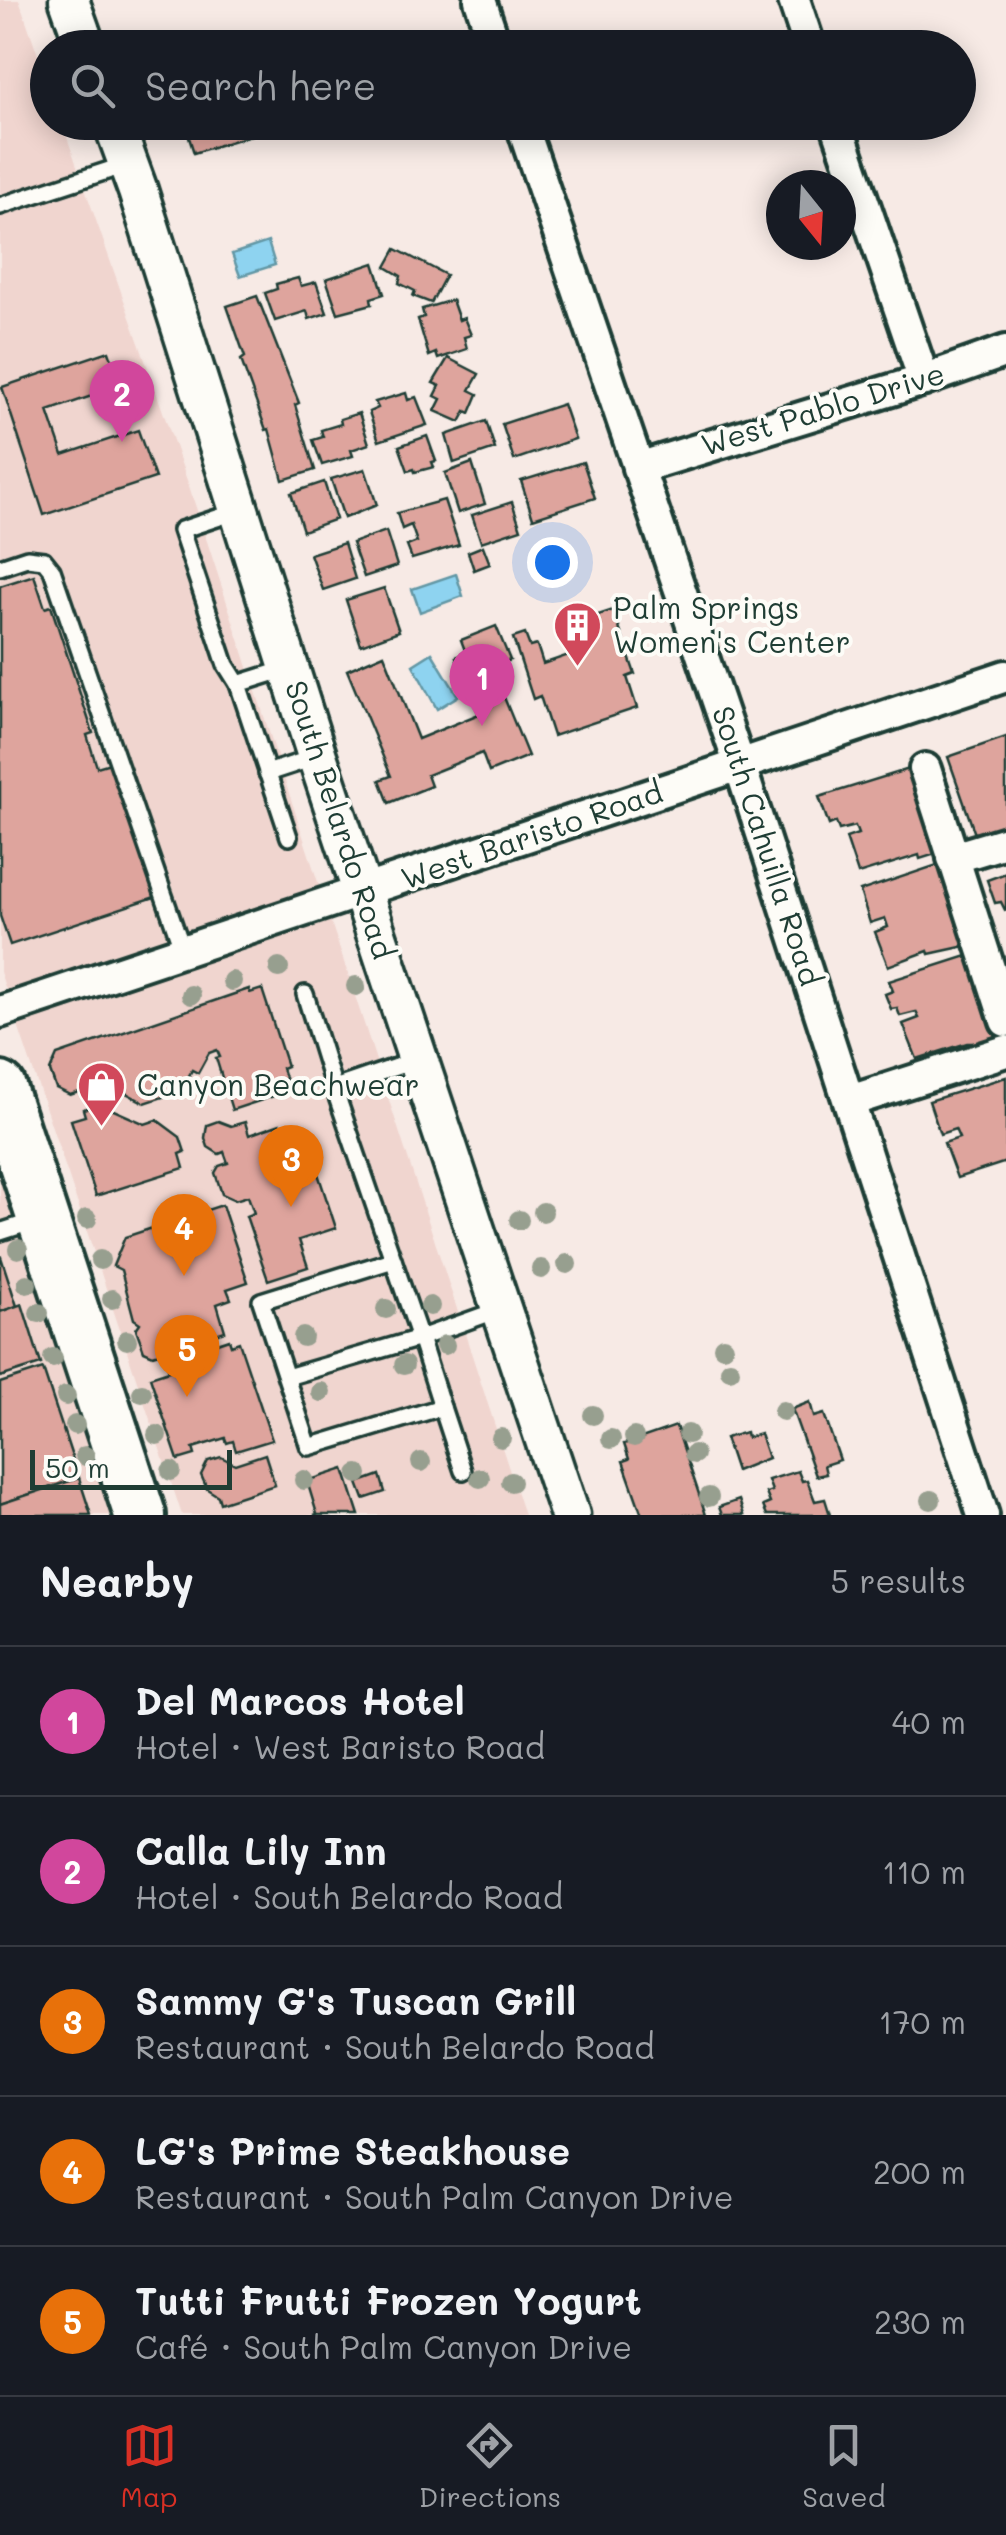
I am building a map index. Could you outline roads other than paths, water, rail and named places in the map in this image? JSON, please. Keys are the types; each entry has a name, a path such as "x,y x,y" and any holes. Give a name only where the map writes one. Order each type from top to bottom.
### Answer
{"main road":[{"path":"0,1088 21,1225 140,1515"}],"street":[{"path":"69,0 80,30"},
{"path":"480,0 490,30"},
{"path":"794,0 804,30"},
{"name":"South Belardo Road","path":"119,140 317,756 570,1515"},
{"name":"South Cahuilla Road","path":"527,140 740,766 983,1515"},
{"path":"842,140 924,380"},
{"name":"West Pablo Drive","path":"638,468 1006,351"},
{"name":"West Baristo Road","path":"0,1012 1006,676"},
{"path":"925,769 1006,1021"},
{"path":"952,858 1006,842"},
{"path":"850,1101 1006,1050"}],"lane":[{"path":"0,206 128,164"},
{"path":"238,511 181,530 289,837"},
{"path":"0,567 27,558 44,560 52,570 183,951"},
{"path":"238,684 289,668"},
{"path":"267,773 317,756"},
{"path":"305,994 462,1470"},
{"path":"334,1088 418,1059"},
{"path":"393,1260 262,1301 286,1377 310,1448 442,1407"},
{"path":"286,1377 420,1338 502,1309"}],"water":[{"path":"268,242 275,265 240,276 232,254"},
{"path":"456,574 463,596 420,612 412,589"},
{"path":"432,653 458,696 437,709 413,665"}],"place":[{"name":"Calla Lily Inn","path":"122,442"},
{"name":"Palm Springs Women's Center","path":"578,668"},
{"name":"Del Marcos Hotel","path":"482,726"},
{"name":"Canyon Beachwear","path":"102,1128"},
{"name":"Sammy G's Tuscan Grill","path":"291,1207"},
{"name":"LG's Prime Steakhouse","path":"184,1276"},
{"name":"Tutti Frutti Frozen Yogurt","path":"187,1397"}]}
